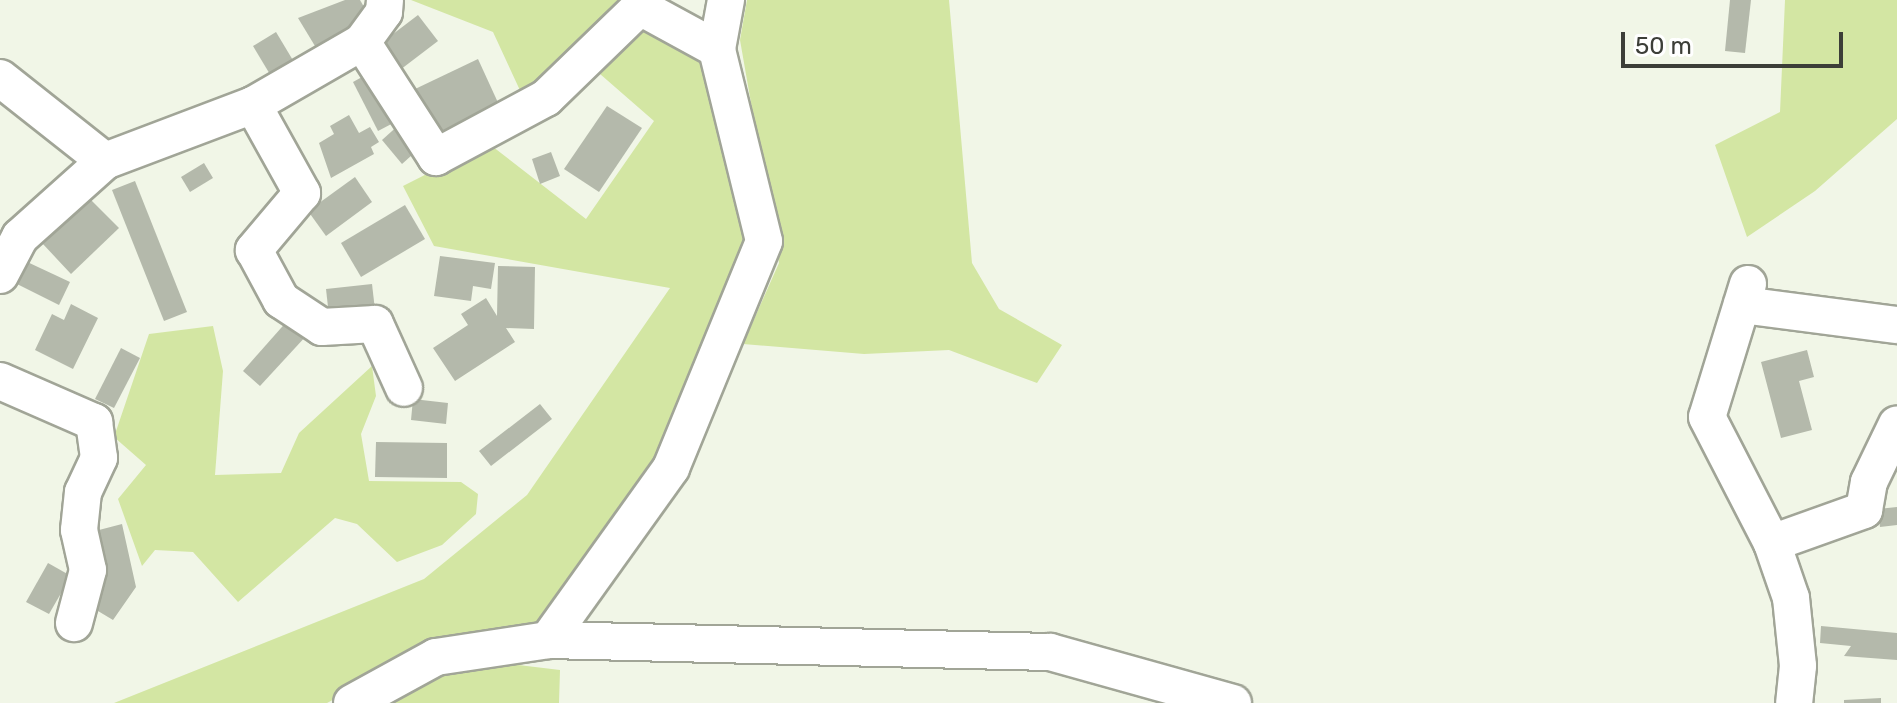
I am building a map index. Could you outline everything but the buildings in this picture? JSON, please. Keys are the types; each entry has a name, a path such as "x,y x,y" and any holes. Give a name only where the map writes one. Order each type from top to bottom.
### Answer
{"street":[{"path":"0,275 20,237 105,161 253,105 362,42 384,12 385,0"},
{"path":"548,640 671,468 764,241 717,49 726,0"},
{"path":"362,42 436,157 546,98 640,7 717,49"},
{"path":"0,78 105,161"},
{"path":"253,105 302,193 254,250 281,300 322,327 375,324 404,388"},
{"path":"1794,703 1798,666 1791,598 1772,543 1707,417 1745,294 1897,325"},
{"path":"0,381 94,422 99,458 83,492 79,530 88,570 74,623"},
{"path":"1772,543 1864,510 1869,482 1897,424"},
{"path":"352,703 436,657 548,640 1050,652 1233,703"}],"green space":[{"path":"411,0 638,0 524,99 493,32"},
{"path":"747,0 949,0 972,263 999,309 1062,345 1037,383 949,350 864,354 743,344 779,263 740,40"},
{"path":"1785,0 1897,0 1897,119 1815,191 1747,237 1715,145 1780,112"},
{"path":"639,20 707,59 751,247 673,438 540,631 444,640 327,703 114,703 424,579 527,495 670,288 434,246 403,186 488,143 586,219 654,121 592,67"},
{"path":"213,326 223,371 215,475 281,473 299,433 372,366 376,396 361,434 369,481 461,482 478,494 476,514 442,545 397,562 357,524 335,518 238,602 193,552 155,550 142,566 118,499 146,465 114,437 149,334"},
{"path":"501,663 560,670 559,703 389,703 439,674"}]}
